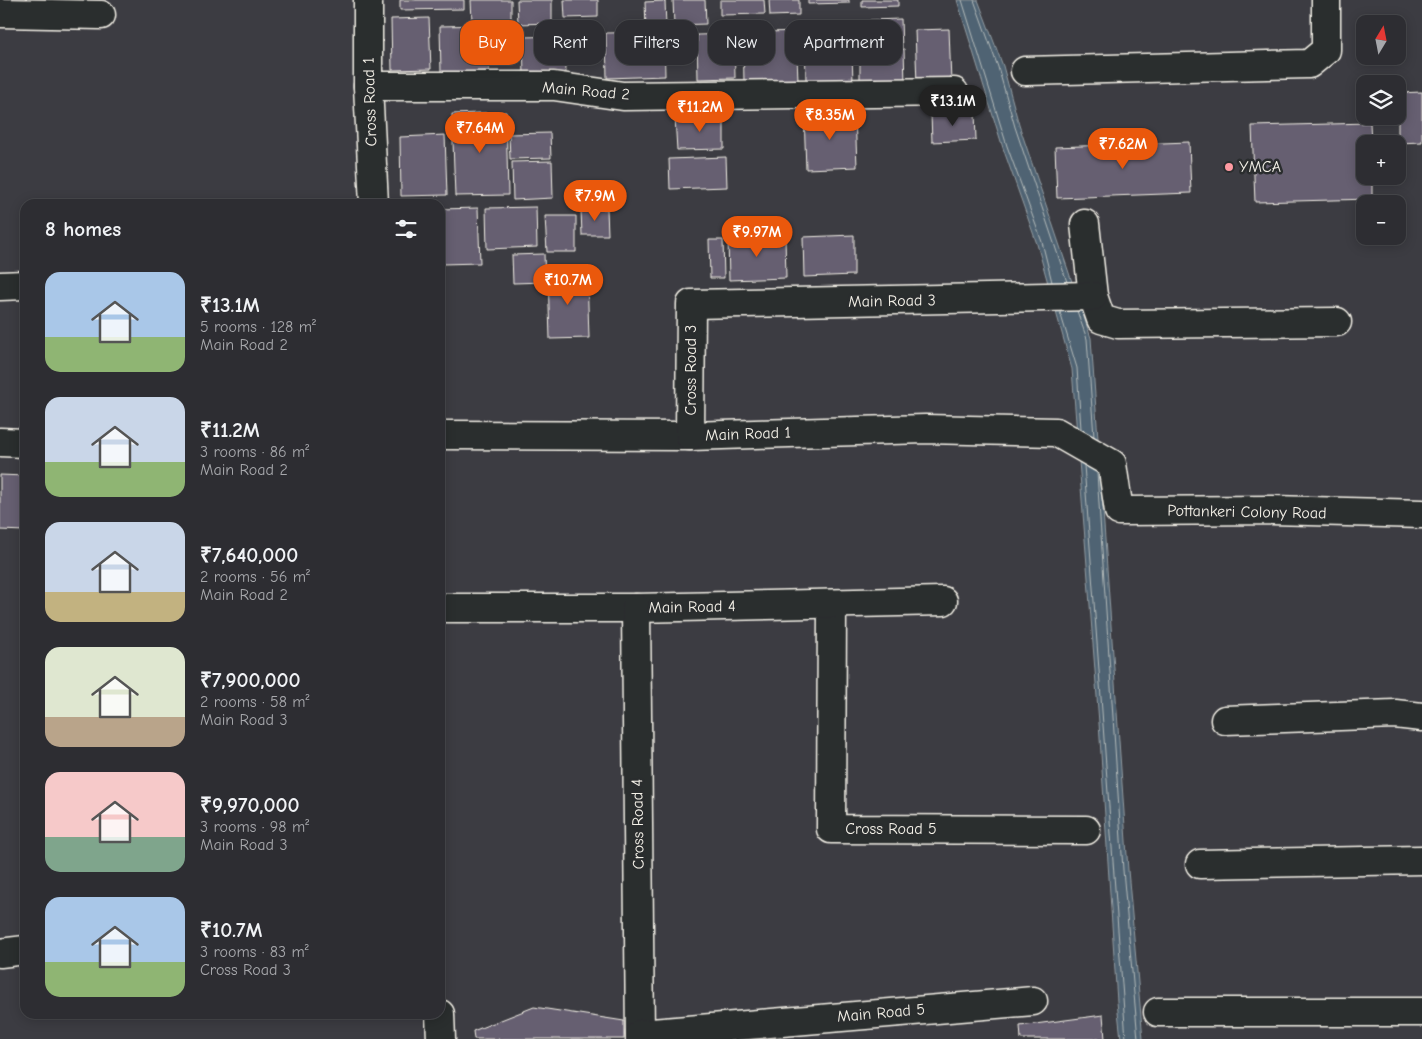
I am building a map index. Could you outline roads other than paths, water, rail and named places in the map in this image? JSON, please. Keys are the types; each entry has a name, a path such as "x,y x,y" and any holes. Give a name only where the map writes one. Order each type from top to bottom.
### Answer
{"street":[{"name":"Cross Road 1","path":"368,0 368,86 374,199"},
{"path":"1026,71 1309,64 1326,50 1326,0"},
{"path":"0,13 101,15"},
{"name":"Main Road 2","path":"368,86 554,86 623,96 954,92"},
{"path":"1085,224 1093,296 1101,319 1118,324 1337,322"},
{"path":"0,286 20,286"},
{"name":"Main Road 3","path":"691,304 1093,296"},
{"name":"Cross Road 3","path":"690,436 691,304"},
{"name":"Main Road 1","path":"445,436 690,436 925,429 1056,432 1112,464"},
{"path":"0,442 20,443"},
{"name":"Pottankeri Colony Road","path":"1112,464 1119,511 1272,510 1422,514"},
{"name":"Main Road 4","path":"445,608 636,608 943,601"},
{"name":"Cross Road 5","path":"832,604 831,829 1086,830"},
{"name":"Cross Road 4","path":"636,608 640,1037"},
{"path":"1225,720 1395,714 1422,716"},
{"path":"1200,864 1422,860"},
{"path":"0,953 20,951"},
{"name":"Main Road 5","path":"640,1037 1033,1000"},
{"path":"1158,1012 1422,1012"},
{"path":"440,1019 441,1039"}],"water":[{"path":"957,0 978,0 1003,66 1019,125 1091,338 1128,870 1143,1039 1121,1039 1117,1002 1099,723 1072,369 1037,244 1003,148"}],"place":[{"name":"YMCA","path":"1229,167"}]}
